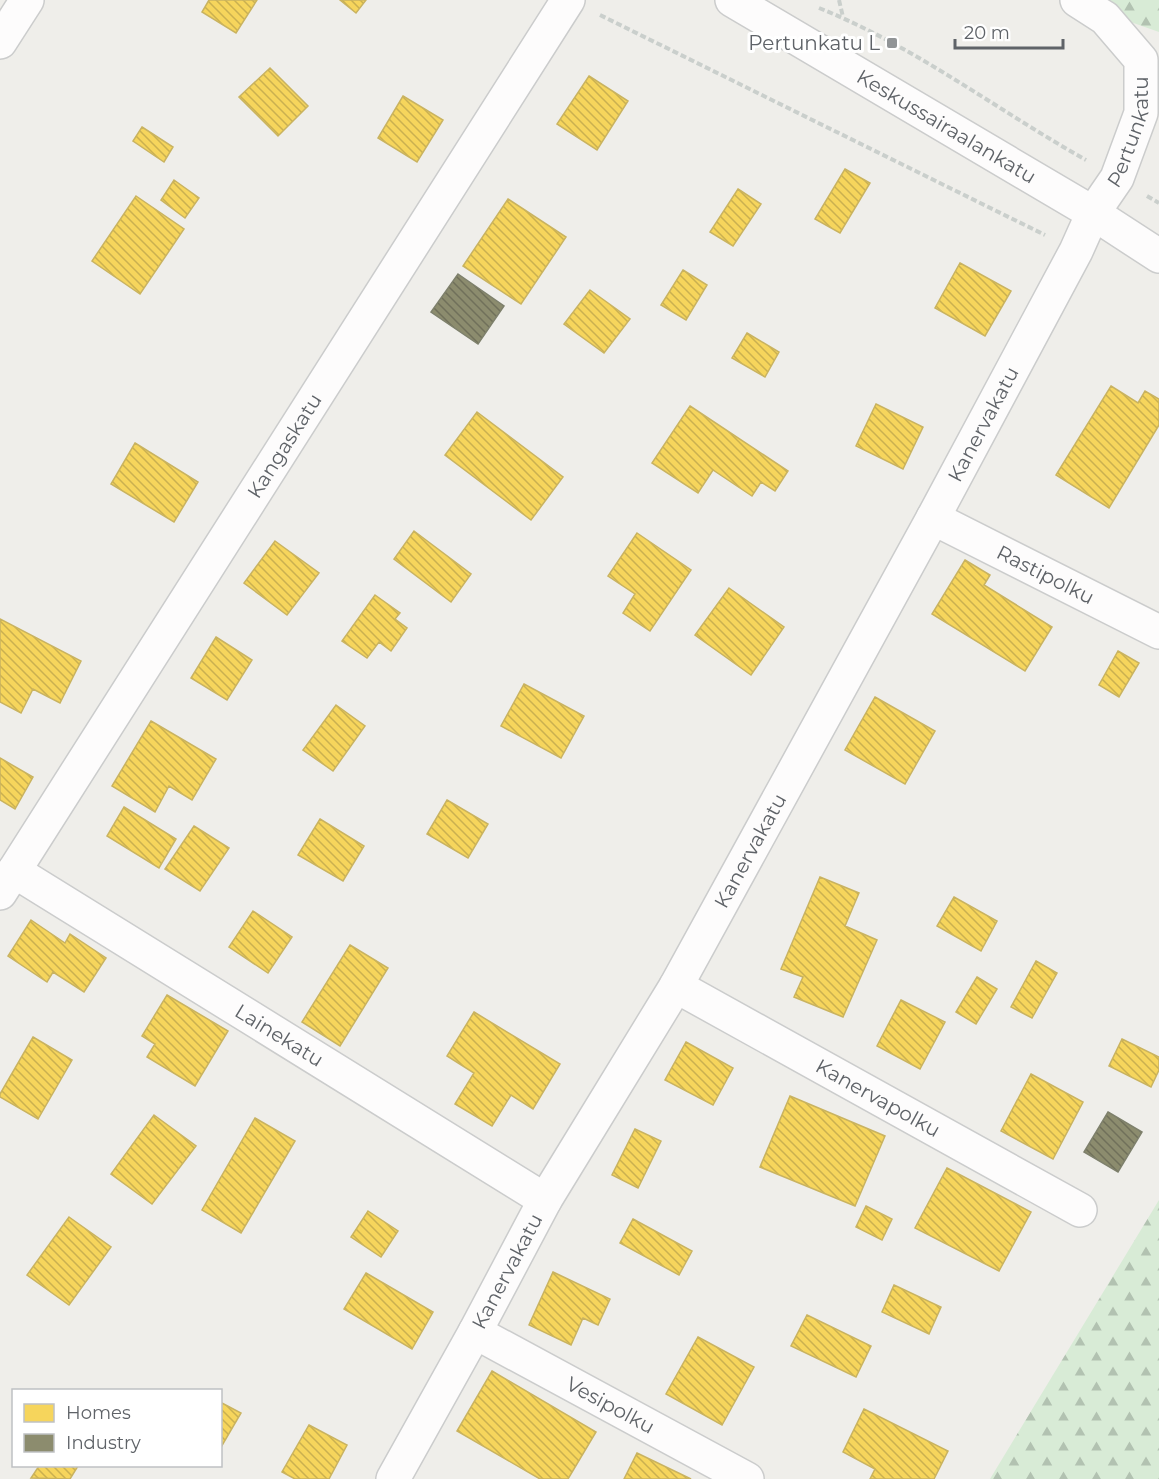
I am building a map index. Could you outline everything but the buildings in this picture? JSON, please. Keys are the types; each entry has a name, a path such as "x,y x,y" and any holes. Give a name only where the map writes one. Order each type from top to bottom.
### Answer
{"street":[{"path":"0,42 27,0"},
{"name":"Keskussairaalankatu","path":"732,0 1093,213 1159,256"},
{"name":"Pertunkatu","path":"1077,0 1104,18 1141,60 1141,113 1117,178 1093,213"},
{"name":"Kangaskatu","path":"7,882 580,5"},
{"name":"Kanervakatu","path":"393,1479 545,1200 676,986 933,519 1076,251 1093,213"},
{"name":"Rastipolku","path":"933,519 1159,632"},
{"name":"Lainekatu","path":"7,882 545,1200"},
{"name":"Kanervapolku","path":"676,986 1080,1210"},
{"name":"Vesipolku","path":"475,1332 747,1479"}],"path":[{"path":"839,0 844,18"},
{"path":"811,4 892,43 1058,145 1159,203"},
{"path":"580,5 1076,251"}],"green space":[{"path":"1096,0 1159,0 1159,32 1122,19"},
{"path":"1159,1200 1159,1479 990,1479"}],"place":[{"name":"Pertunkatu L","path":"892,43"}]}
